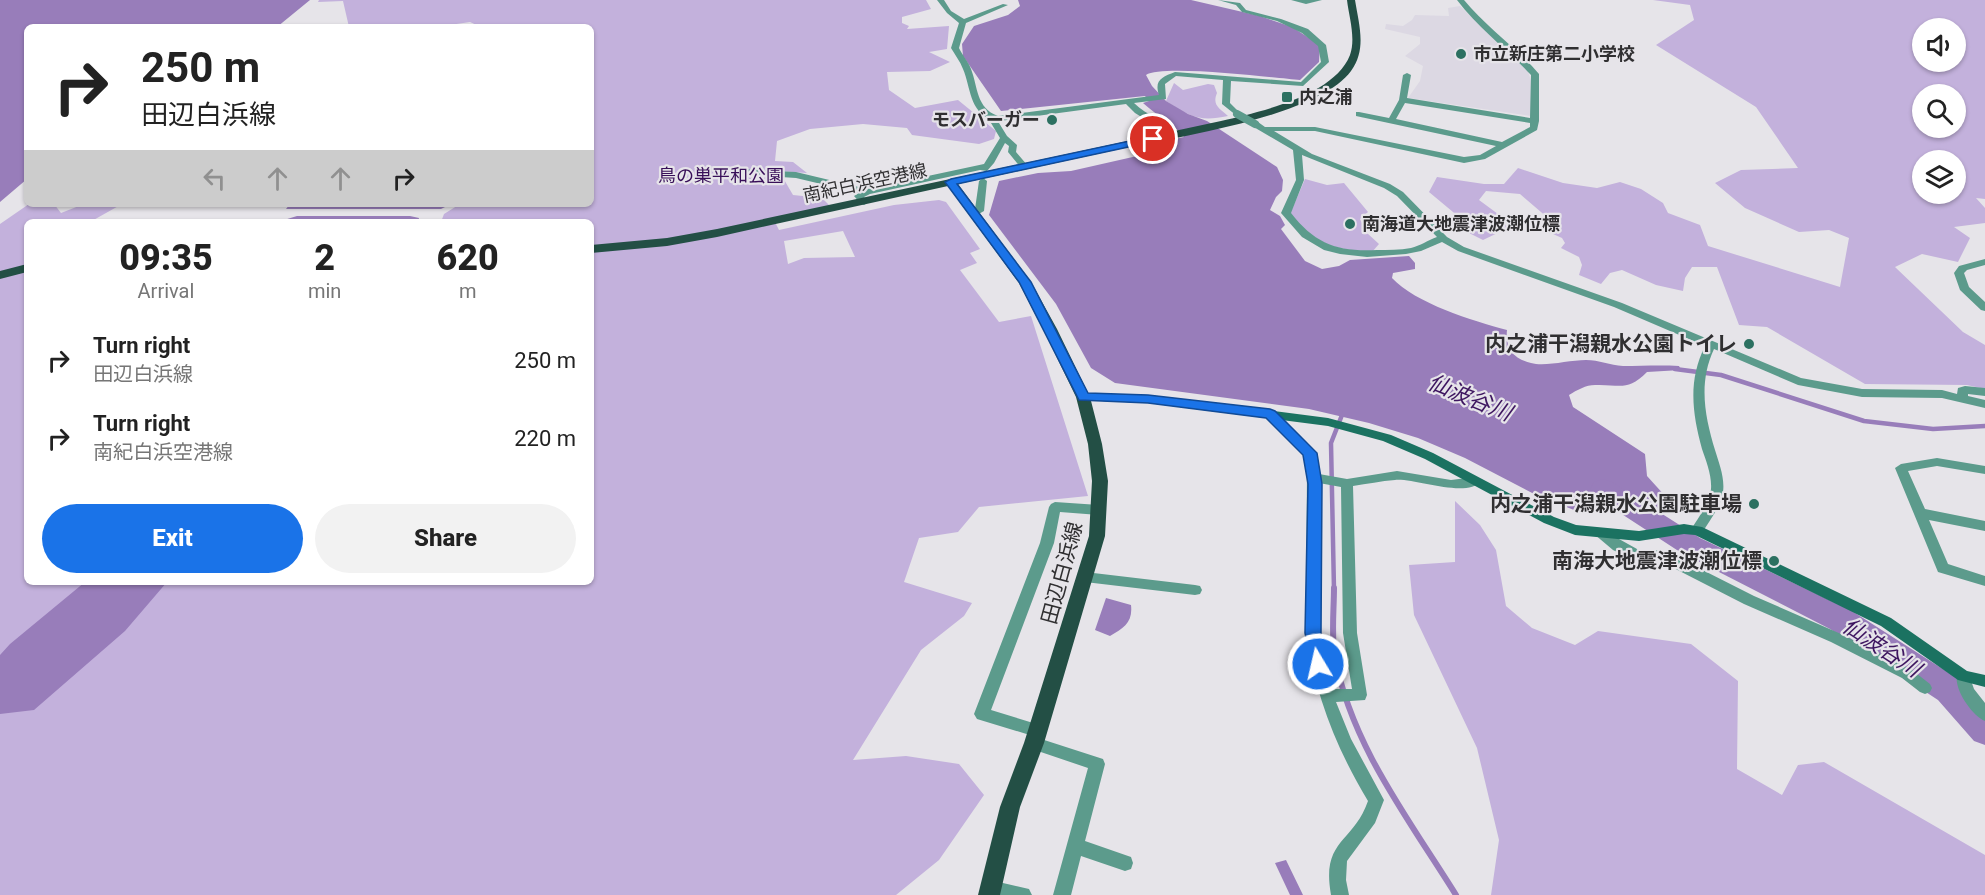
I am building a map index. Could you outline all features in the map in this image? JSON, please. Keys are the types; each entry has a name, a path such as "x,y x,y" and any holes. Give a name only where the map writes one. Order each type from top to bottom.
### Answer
{"main road":[{"name":"南紀白浜空港線","path":"594,249 667,242 707,235 865,197 951,182 1176,134 1289,106 1319,90 1346,70 1352,61 1356,48 1351,0"},
{"name":"田辺白浜線","path":"951,182 1025,282 1083,397 1095,444 1099,472 1097,536 1036,737 1010,807 989,892"},
{"path":"0,276 24,269"}],"street":[{"path":"940,0 949,12 963,22"},
{"path":"963,22 955,48 958,57 966,68 973,96 988,117 997,119 1163,97 1160,85 1175,74 1303,84 1325,63 1322,45 1305,31 1279,20 1242,11 1238,4 1221,0"},
{"path":"1294,0 1306,2 1318,0"},
{"path":"1259,127 1315,129 1445,158 1464,160 1482,157 1534,128 1536,82 1534,74 1521,58 1472,15 1460,0"},
{"path":"963,22 1005,5"},
{"path":"1391,121 1403,100 1407,75"},
{"path":"1227,78 1226,104 1237,114 1297,151 1387,186 1400,194 1444,239 1479,256 1575,288 1798,381 1862,393 1920,393 1963,398 1985,404"},
{"path":"1403,100 1535,121"},
{"path":"1128,101 1140,113 1166,126 1176,134"},
{"path":"1359,114 1504,145"},
{"path":"997,119 995,123 1004,138 1013,145 1012,152 1024,166"},
{"path":"741,172 796,175 865,197 985,167 990,163 1004,138"},
{"path":"1297,151 1300,180 1286,213 1303,235 1339,253 1350,255 1415,250 1433,240 1444,239"},
{"path":"974,213 979,211 983,181"},
{"path":"1985,262 1963,268 1959,273 1964,288 1985,308"},
{"path":"1690,530 1713,503 1717,490 1699,408 1697,383 1700,368 1711,344"},
{"path":"1963,398 1962,391 1965,390 1985,392"},
{"path":"1083,397 1148,399 1311,419 1387,438 1429,456 1549,520 1575,530 1639,536 1690,530 1886,622 1963,676 1985,681"},
{"path":"1270,414 1310,453 1318,479 1313,633 1330,696 1358,771 1376,800 1369,818 1341,852 1336,866 1340,895"},
{"path":"1985,470 1937,462 1901,468 1943,568 1985,581"},
{"path":"1318,479 1344,483 1397,475 1451,484 1475,481"},
{"path":"1330,696 1360,695 1350,633 1344,483"},
{"path":"1062,895 1098,764 982,714 1047,543 1055,507 1099,510"},
{"path":"1920,513 1985,526"},
{"path":"1605,534 1618,546 1635,554 1660,555 1749,600 1836,638 1907,674 1925,688"},
{"path":"1085,577 1195,590"},
{"path":"1963,676 1967,692 1985,714"},
{"path":"1075,846 1125,863"},
{"path":"989,892 1023,895"}],"shaded area":[{"name":"市立新庄第二小学校","path":"1460,6 1510,53 1507,54 1517,59 1528,71 1531,81 1531,116 1408,98 1420,81 1423,66 1405,56 1420,44 1420,37 1385,29 1386,24 1403,26 1415,15 1449,16 1448,8"}],"green space":[{"name":"鳥の巣平和公園","path":"319,0 926,0 931,9 902,17 902,23 909,26 907,29 949,26 947,49 929,52 950,62 930,71 887,72 889,90 915,108 958,100 996,131 994,139 979,144 912,135 907,128 863,124 810,129 777,141 775,161 793,162 807,173 779,171 793,195 822,198 830,206 773,218 779,230 894,205 939,200 946,202 980,249 970,253 977,263 960,270 999,322 1031,316 1088,496 979,507 958,532 919,538 904,582 972,603 964,616 921,650 853,760 906,756 959,764 984,795 939,860 896,895 0,895 0,224 25,207 56,207 61,213 76,207 117,207 95,219 24,219 24,585 594,585 594,219 442,219 444,214 455,207 594,207 594,24 474,24 470,22 348,24 343,1 318,2","holes":["843,231 855,257 804,258 788,264 784,241"]},
{"path":"1653,0 1985,0 1985,199 1976,198 1985,208 1985,223 1954,227 1970,238 1958,262 1922,254 1895,267 1963,332 1985,345 1985,389 1967,385 1865,384 1767,327 1739,325 1717,267 1692,267 1685,278 1683,291 1656,285 1622,270 1610,273 1601,284 1579,275 1582,265 1579,257 1561,248 1565,243 1562,238 1544,230 1549,227 1548,218 1520,194 1486,191 1479,200 1498,214 1508,228 1483,240 1451,224 1459,217 1429,192 1437,177 1484,184 1504,184 1518,168 1563,183 1597,188 1620,182 1641,189 1663,203 1668,213 1700,225 1708,246 1840,287 1849,238 1829,230 1799,232 1745,208 1715,183 1741,170 1798,168 1756,107 1656,45 1694,20 1690,5"},
{"path":"1174,83 1183,90 1208,84 1214,85 1217,93 1215,101 1228,116 1195,117 1174,106 1166,101"},
{"path":"1305,179 1327,185 1344,183 1368,212 1360,219 1367,233 1379,244 1372,252 1326,244 1300,225 1290,214"},
{"path":"1455,501 1480,525 1496,550 1506,606 1532,628 1575,645 1598,631 1691,644 1738,681 1737,769 1782,795 1798,765 1824,762 1985,855 1985,895 1491,895 1499,840 1477,748 1414,615 1409,565 1455,562"}],"water":[{"path":"0,0 310,0 281,24 24,24 24,182 0,202"},
{"path":"1018,0 1191,0 1260,16 1292,27 1320,45 1319,62 1300,80 1195,71 1156,72 1146,75 1152,86 1166,101 1188,114 1207,121 1277,167 1283,180 1282,191 1276,197 1270,210 1280,216 1285,225 1281,229 1305,261 1322,269 1339,266 1350,260 1409,256 1415,263 1415,269 1393,273 1392,278 1402,287 1445,310 1507,330 1509,347 1519,359 1531,363 1586,360 1623,366 1679,366 1681,370 1647,372 1628,385 1592,385 1569,395 1573,407 1645,454 1647,476 1676,508 1574,510 1536,495 1465,458 1418,438 1369,423 1309,409 1115,383 1091,368 1056,304 989,215 999,181 1038,173 1071,171 1146,154 1170,140 1184,137 1143,103 1149,101 1145,96 1001,111 963,56 962,44 974,26 1008,15 1020,6"},
{"path":"288,207 445,207 441,209 286,209"},
{"path":"297,216 410,216 419,218 419,219 287,219"},
{"path":"81,585 164,585 125,631 34,710 0,714 0,655 10,644"},
{"path":"1106,598 1131,605 1129,620 1110,636 1095,630"},
{"path":"1286,860 1303,895 1290,895 1275,863"}],"waterway":[{"path":"1675,369 1721,375 1864,421 1933,429 1985,426"},
{"path":"1334,589 1331,443 1342,415 1340,412"},
{"name":"仙波谷川","path":"1603,489 1690,545 1841,620 1949,690 1985,731"},
{"path":"1334,589 1335,657 1354,721 1384,781 1456,895"}],"place":[{"name":"市立新庄第二小学校","path":"1461,54"},
{"name":"内之浦","path":"1287,97"},
{"name":"モスバーガー","path":"1052,120"},
{"name":"南海道大地震津波潮位標","path":"1350,224"},
{"name":"内之浦干潟親水公園トイレ","path":"1749,344"},
{"name":"内之浦干潟親水公園駐車場","path":"1754,504"},
{"name":"南海大地震津波潮位標","path":"1774,561"}],"route":[{"path":"1153,139 951,182 962,200 1025,282 1083,397 1148,399 1270,414 1310,453 1315,484 1313,633 1318,664"}]}
